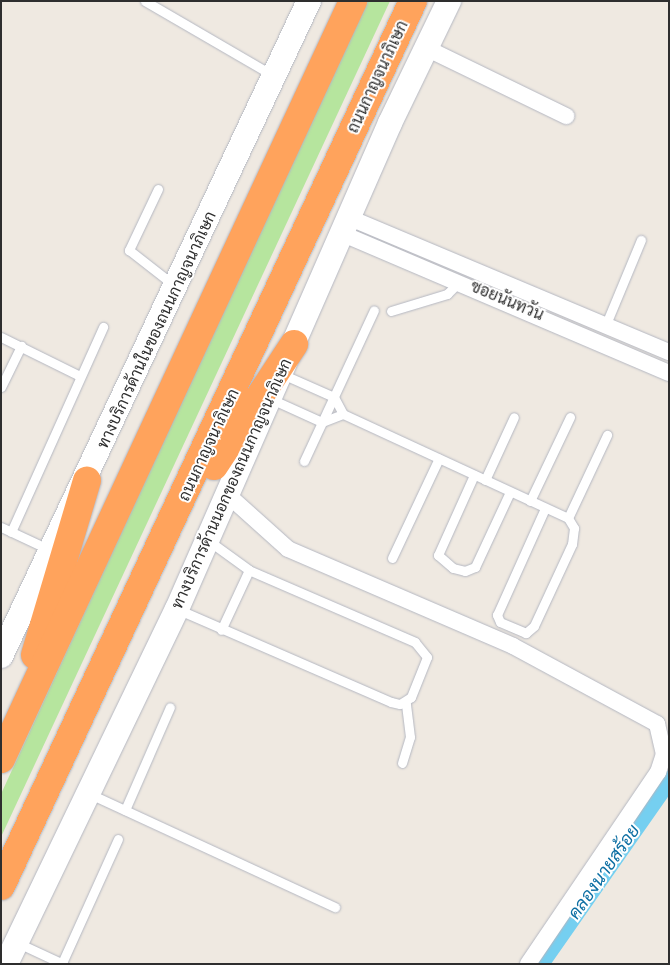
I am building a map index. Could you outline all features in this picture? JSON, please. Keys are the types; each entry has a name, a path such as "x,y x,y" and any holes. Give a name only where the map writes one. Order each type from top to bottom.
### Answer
{"highway":[{"path":"6,749 353,1"},
{"name":"ถนนกาญจนาภิเษก","path":"1,886 164,543 413,1"},
{"path":"164,543 294,344"},
{"path":"6,749 87,481"}],"main road":[{"name":"ทางบริการด้านในของถนนกาญจนาภิเษก","path":"1,656 87,481 308,1"},
{"name":"ทางบริการด้านนอกของถนนกาญจนาภิเษก","path":"11,953 86,792 177,609 229,496 294,344 426,48 449,1"}],"street":[{"path":"426,48 566,116"},
{"name":"ซอยนันทวัน","path":"347,226 499,278 588,315 669,352"},
{"name":"ซอยนันทวัน","path":"347,226 460,282 580,332 669,374"},
{"path":"491,294 499,278"},
{"path":"580,332 588,315"},
{"path":"229,496 288,550 513,646 657,724 664,745 658,772 528,964"}],"lane":[{"path":"145,1 275,76"},
{"path":"158,189 130,250 148,269 177,288"},
{"path":"606,324 641,240"},
{"path":"391,310 448,294 460,282"},
{"path":"304,461 374,310"},
{"path":"11,532 103,327"},
{"path":"1,337 80,376"},
{"path":"1,387 21,346"},
{"path":"282,374 334,397 343,414 568,518 574,528 572,544 534,626 523,632 500,622 497,615 545,508"},
{"path":"271,399 322,422 343,414"},
{"path":"485,480 514,416"},
{"path":"530,502 570,417"},
{"path":"568,518 606,435"},
{"path":"392,558 439,458"},
{"path":"474,475 438,555 453,568 465,571 475,567 510,492"},
{"path":"1,527 52,551"},
{"path":"208,540 249,570 415,642 424,650 426,664 406,702 410,737 402,763"},
{"path":"221,630 249,570"},
{"path":"177,609 221,630 391,702 406,702"},
{"path":"125,810 170,707"},
{"path":"86,792 334,907"},
{"path":"11,953 62,963 118,839"}],"green space":[{"path":"366,1 390,1 1,837 1,794"}],"waterway":[{"name":"คลองนายสร้อย","path":"540,964 669,780"}]}
